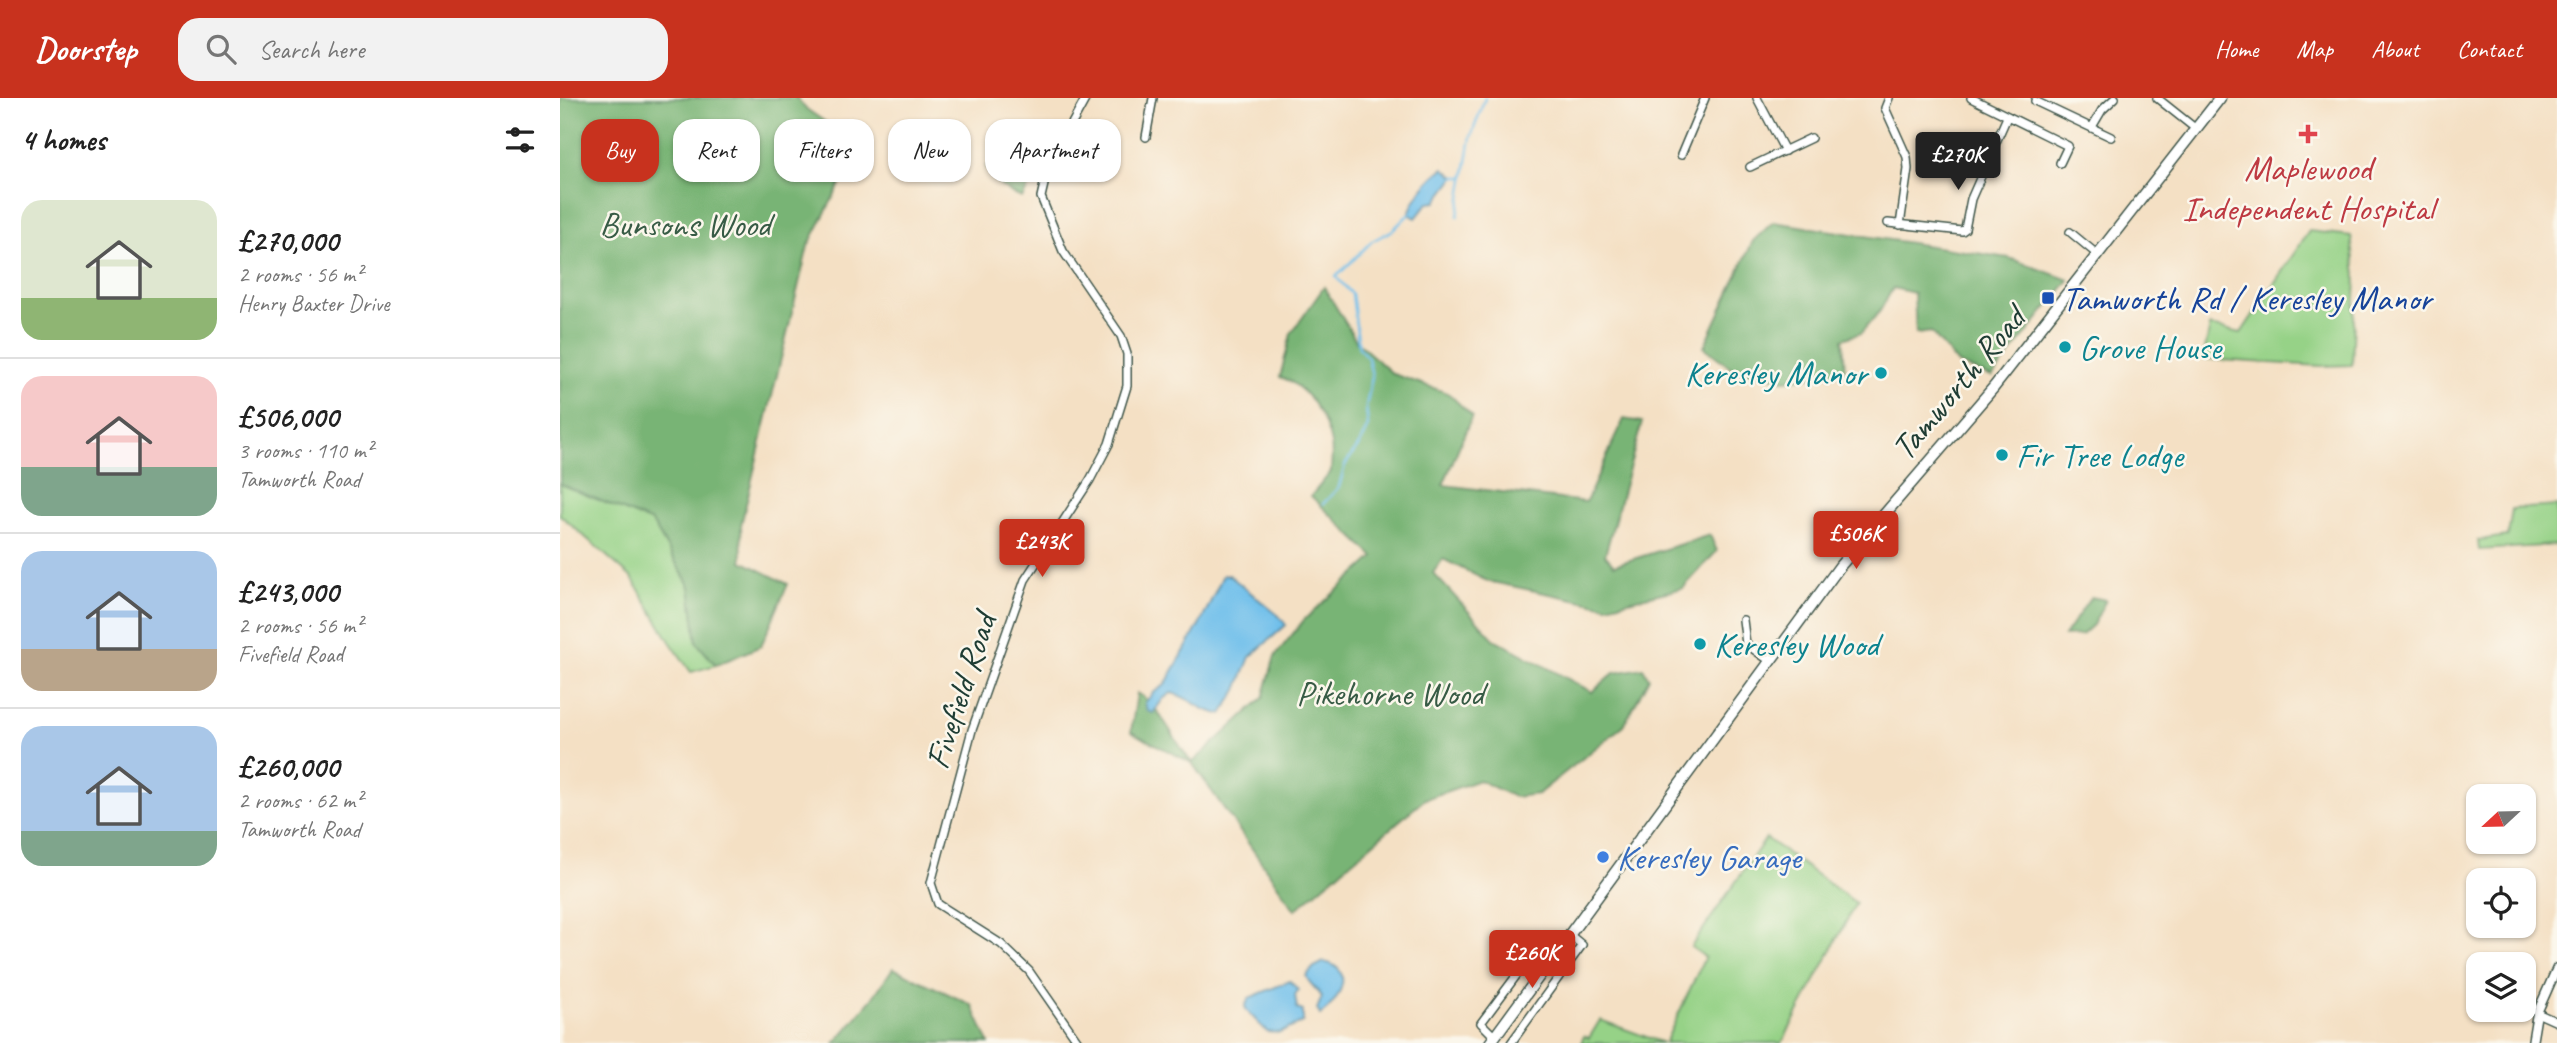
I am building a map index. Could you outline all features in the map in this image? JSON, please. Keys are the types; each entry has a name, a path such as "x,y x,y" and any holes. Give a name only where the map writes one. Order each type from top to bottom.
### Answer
{"main road":[{"name":"Tamworth Road","path":"1493,1040 1840,566 1994,387 2220,98"}],"street":[{"name":"Fivefield Road","path":"1079,1043 1029,971 1001,944 938,904 931,883 972,730 1021,591 1110,444 1127,386 1127,354 1121,336 1063,251 1041,197 1057,151 1086,98"},
{"path":"1146,137 1153,98"},
{"path":"1681,155 1704,98"},
{"path":"1757,98 1785,150"},
{"path":"1889,98 1885,108 1907,157 1908,169 1900,225"},
{"path":"1971,98 2068,146 2060,163"},
{"path":"2092,127 2102,110 2115,98"},
{"path":"2157,98 2196,129"},
{"path":"2035,101 2111,137"},
{"path":"1888,223 1957,232 1965,229 1971,198 2007,117"},
{"path":"1750,167 1811,138"},
{"path":"2070,232 2098,255"},
{"path":"1743,620 1746,644 1770,661"},
{"path":"1511,1043 1582,945 1570,935"},
{"path":"1493,1040 1481,1023 1522,968 1536,980"},
{"path":"2532,1043 2537,1013 2557,968"},
{"path":"2537,1013 2557,1022"}],"green space":[{"name":"Bunsons Wood","path":"560,98 797,98 805,108 821,119 774,119 774,182 841,182 808,246 741,525 742,561 788,584 761,646 716,665 697,643 690,586 652,522 560,484"},
{"path":"998,182 1030,182 1022,198"},
{"path":"1773,222 2009,258 2069,280 1992,377 1958,364 1931,332 1916,334 1914,293 1893,288 1880,311 1861,333 1843,339 1845,373 1784,380 1734,370 1704,347 1753,241"},
{"path":"2309,231 2351,236 2356,275 2352,365 2321,366 2203,359 2210,326 2241,333"},
{"name":"Pikehorne Wood","path":"1324,287 1357,342 1393,374 1448,393 1472,416 1443,485 1586,502 1624,419 1642,422 1605,555 1614,565 1710,535 1717,551 1683,588 1607,606 1487,581 1443,559 1433,573 1494,639 1592,692 1614,673 1643,668 1649,678 1624,725 1538,794 1514,797 1479,780 1425,799 1295,910 1192,763 1263,698 1275,656 1304,620 1374,557 1311,496 1331,472 1332,451 1328,434 1313,403 1298,387 1280,377 1291,334"},
{"path":"560,484 652,522 690,587 697,643 716,665 691,672 632,578 560,515"},
{"path":"2557,506 2557,545 2479,550 2478,540 2508,536 2512,509"},
{"path":"2091,597 2106,600 2093,625 2082,635 2064,636"},
{"path":"1137,693 1153,706 1192,763 1131,732"},
{"path":"1766,838 1856,903 1782,1043 1665,1043 1705,957 1691,947"},
{"path":"893,968 972,1005 989,1043 835,1043 871,1000"},
{"path":"1600,1020 1663,1043 1581,1043 1584,1036 1589,1038"}],"water":[{"path":"1444,168 1455,177 1436,202 1428,203 1416,218 1409,214 1423,189"},
{"path":"1223,575 1229,575 1279,616 1286,625 1250,657 1237,690 1222,714 1214,713 1171,693 1153,713 1147,711 1145,703 1165,685 1203,618"},
{"path":"1324,962 1334,965 1340,971 1342,986 1333,1002 1320,1015 1317,1009 1322,997 1306,976 1314,967"},
{"path":"1290,981 1298,990 1295,995 1297,1009 1303,1011 1303,1022 1280,1033 1267,1032 1247,1011 1245,1007 1249,998"}],"waterway":[{"path":"1458,216 1471,137 1485,98"},
{"path":"1455,177 1464,177"},
{"path":"1323,504 1339,487 1345,465 1368,426 1366,407 1372,376 1368,358 1359,348 1352,294 1336,277 1372,241 1393,230 1409,214"}],"place":[{"name":"Maplewood Independent Hospital","path":"2308,134"},
{"name":"Tamworth Rd / Keresley Manor","path":"2048,298"},
{"name":"Grove House","path":"2065,347"},
{"name":"Keresley Manor","path":"1881,373"},
{"name":"Fir Tree Lodge","path":"2002,455"},
{"name":"Keresley Wood","path":"1700,644"},
{"name":"Keresley Garage","path":"1603,857"}]}
